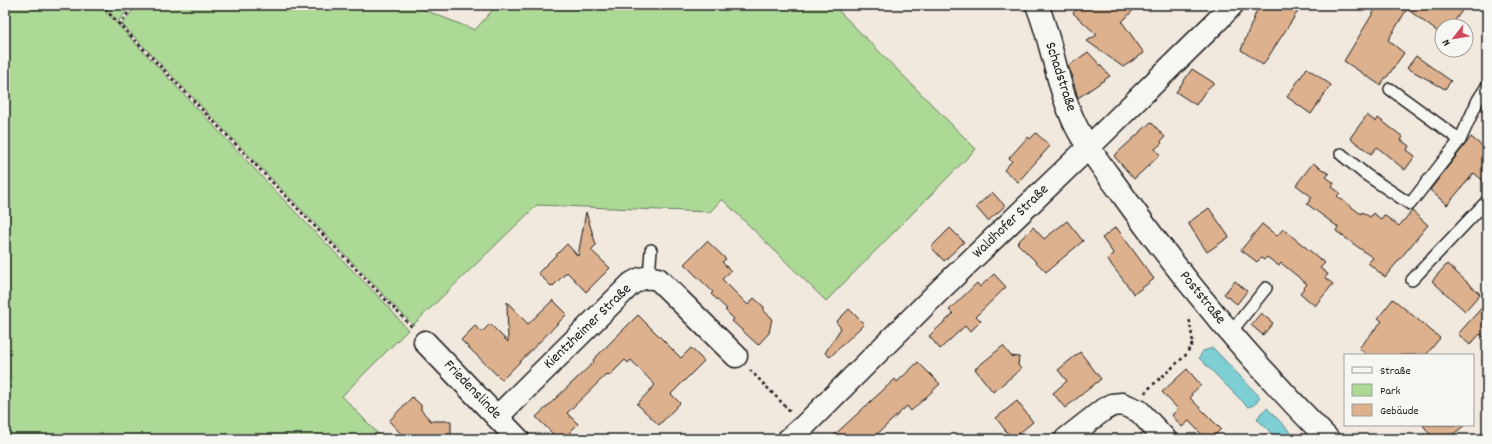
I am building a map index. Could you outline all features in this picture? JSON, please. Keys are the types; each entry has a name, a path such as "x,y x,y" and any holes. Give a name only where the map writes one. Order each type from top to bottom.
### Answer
{"street":[{"name":"Schadstraße","path":"1037,5 1063,91 1076,126 1089,147"},
{"name":"Waldhofer Straße","path":"789,439 804,426 941,289 1089,147 1232,5"},
{"name":"Poststraße","path":"1089,147 1139,218 1197,294 1260,368 1328,439"},
{"name":"Kientzheimer Straße","path":"497,417 631,284 640,278 649,276 658,279 736,356"},
{"name":"Friedenslinde","path":"425,342 518,439"},
{"path":"1066,439 1103,410 1112,405 1122,404 1139,410 1165,439"}],"lane":[{"path":"1341,154 1365,174 1410,204 1460,140 1478,100 1487,86"},
{"path":"1390,89 1460,140"},
{"path":"1412,280 1487,201"},
{"path":"649,276 651,250"},
{"path":"1230,333 1266,288"}],"path":[{"path":"101,5 307,220 362,274 425,342"},
{"path":"119,24 134,5"},
{"path":"1139,410 1146,391 1185,356 1193,343 1187,307 1197,294"},
{"path":"736,356 786,407"}],"green space":[{"path":"5,5 99,5 305,222 385,303 408,330 342,396 383,439 5,439"},
{"path":"102,5 131,5 118,22"},
{"path":"137,5 412,5 475,30 497,5 833,5 976,149 826,301 722,199 710,212 537,205 413,325 122,24"}],"water":[{"path":"1213,348 1260,397 1255,405 1248,407 1199,358 1203,351"},
{"path":"1267,408 1297,439 1277,439 1257,419"}],"building":[{"path":"1081,5 1138,5 1122,22 1144,53 1123,67 1087,41 1097,35 1073,13"},
{"path":"1259,5 1302,5 1263,65 1241,50"},
{"path":"1378,5 1466,5 1457,18 1434,18 1434,29 1407,9 1388,40 1404,53 1380,85 1344,61"},
{"path":"1088,52 1110,76 1078,98 1072,78 1073,77 1068,66"},
{"path":"1416,56 1451,81 1445,89 1407,68"},
{"path":"1307,68 1331,85 1311,114 1287,97"},
{"path":"1192,69 1214,83 1206,90 1196,105 1176,92"},
{"path":"1367,115 1376,122 1378,118 1403,137 1401,140 1409,146 1407,150 1415,156 1405,170 1377,147 1371,154 1350,138"},
{"path":"1151,122 1165,137 1161,141 1162,143 1155,149 1160,155 1134,179 1114,156"},
{"path":"1036,133 1050,146 1018,182 1004,170 1012,161 1009,158 1028,137 1030,139"},
{"path":"1471,137 1487,150 1487,184 1474,173 1447,205 1430,190"},
{"path":"1313,163 1329,174 1326,177 1334,183 1332,187 1340,193 1337,196 1361,214 1362,212 1370,217 1373,213 1381,219 1384,215 1399,226 1412,211 1428,225 1385,277 1368,263 1373,258 1336,231 1338,227 1307,204 1312,197 1296,185"},
{"path":"992,192 1005,206 988,221 976,207"},
{"path":"1209,208 1229,237 1207,252 1188,223"},
{"path":"586,212 596,245 591,250 610,268 586,292 567,272 552,287 538,273 567,244 578,256"},
{"path":"1067,221 1083,241 1046,272 1017,243 1033,227 1044,239"},
{"path":"1262,224 1277,236 1283,229 1325,263 1320,268 1328,274 1325,278 1333,284 1315,306 1300,293 1307,284 1281,263 1279,266 1267,257 1264,260 1261,258 1257,262 1241,250"},
{"path":"1116,227 1154,279 1134,294 1107,259 1114,254 1102,238"},
{"path":"950,228 964,242 944,261 931,247"},
{"path":"707,241 726,259 722,262 731,271 722,279 748,305 754,298 764,307 764,311 772,318 769,333 758,345 732,321 734,319 725,310 727,309 711,294 713,292 684,264"},
{"path":"1447,264 1480,294 1465,311 1432,281"},
{"path":"994,274 1006,287 976,316 981,321 970,332 965,326 940,349 929,336 953,314 949,310 977,283 980,287"},
{"path":"1235,281 1247,291 1237,304 1224,294"},
{"path":"1393,299 1440,338 1427,354 1366,354 1359,348 1382,321 1378,318"},
{"path":"553,300 567,314 502,380 461,340 475,326 482,332 490,324 508,342 507,302 528,324"},
{"path":"1487,302 1487,340 1480,334 1470,345 1458,334"},
{"path":"849,309 864,324 830,357 825,353 841,328 836,322"},
{"path":"1261,313 1273,323 1263,335 1251,325"},
{"path":"638,315 681,358 691,348 704,361 671,394 680,403 659,425 637,404 655,385 631,360 628,363 625,360 609,376 607,374 567,413 578,424 563,439 558,439 536,417 594,362 593,360"},
{"path":"1003,346 1011,356 1019,357 1018,365 1021,369 993,392 975,369"},
{"path":"1080,352 1101,379 1065,408 1053,393 1067,381 1058,370"},
{"path":"918,362 940,384 911,411 907,406 872,439 830,439 895,379 897,382"},
{"path":"1187,369 1201,385 1191,394 1192,396 1190,398 1221,429 1211,439 1206,439 1189,421 1182,427 1172,415 1178,409 1162,392"},
{"path":"412,397 421,405 421,410 431,421 451,421 451,439 406,439 389,421"},
{"path":"1017,401 1033,422 1012,439 996,418"},
{"path":"1424,426 1464,426 1447,439 1433,439"}]}
